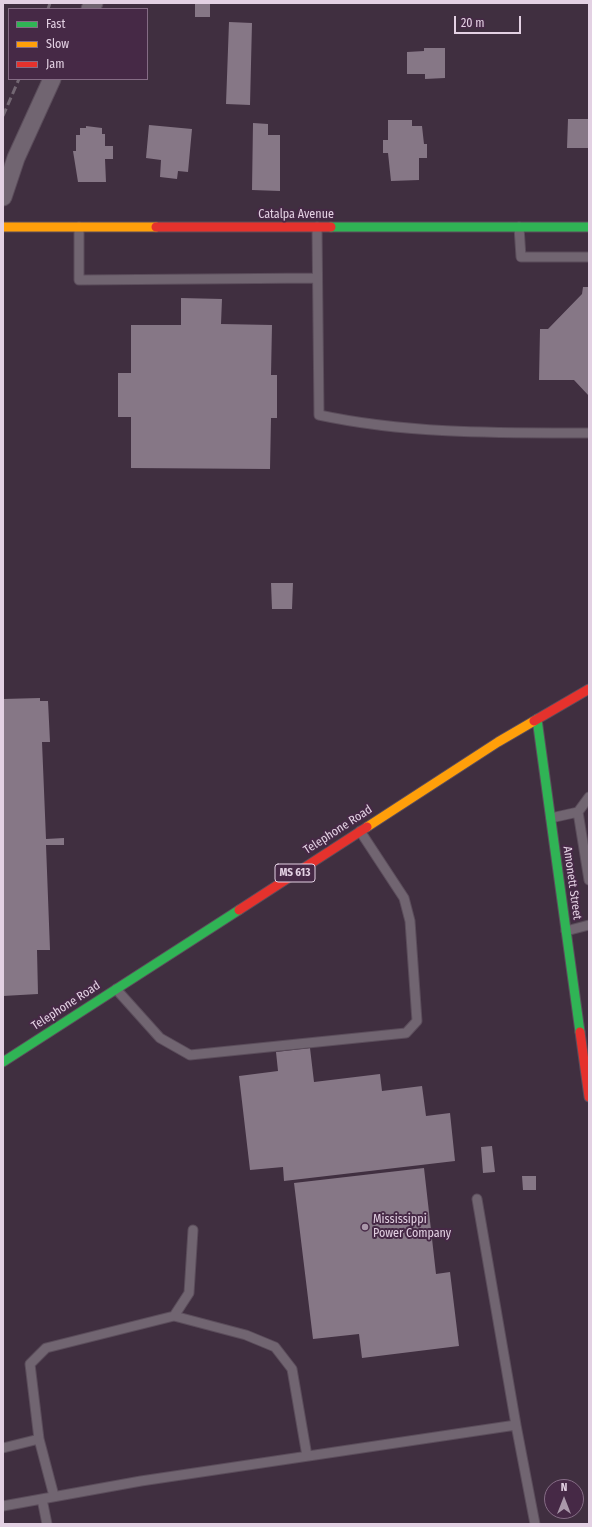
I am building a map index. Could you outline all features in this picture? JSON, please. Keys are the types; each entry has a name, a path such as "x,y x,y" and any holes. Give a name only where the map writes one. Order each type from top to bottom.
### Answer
{"street":[{"path":"3,197 16,158 52,80"},
{"name":"Catalpa Avenue","path":"3,227 589,227"},
{"name":"Telephone Road","path":"3,1062 498,742 589,689"},
{"name":"Amonett Street","path":"537,719 589,1097"}],"lane":[{"path":"79,227 79,280 317,278"},
{"path":"317,227 319,414 354,422 477,433 589,433"},
{"path":"519,227 521,257 589,257"},
{"path":"551,818 578,812 589,797"},
{"path":"578,812 589,880"},
{"path":"116,988 160,1038 190,1055 406,1033 417,1021 410,921 404,898 360,831"},
{"path":"566,931 589,925"},
{"path":"477,1199 516,1425 535,1524"},
{"path":"174,1316 189,1293 193,1230"},
{"path":"54,1496 39,1439 30,1364 46,1348 174,1316 246,1335 275,1347 292,1369 307,1456"},
{"path":"3,1506 141,1480 516,1425"},
{"path":"3,1448 39,1439"},
{"path":"42,1499 47,1524"}],"building":[{"path":"195,3 210,3 210,17 195,17"},
{"path":"229,22 252,23 250,105 226,104"},
{"path":"424,48 445,48 445,78 425,79 425,74 407,74 407,52 424,51"},
{"path":"568,119 589,119 589,148 567,148"},
{"path":"388,120 412,120 412,126 422,126 424,144 427,144 427,158 419,158 419,180 391,181 388,153 383,153 383,140 388,140"},
{"path":"253,123 268,124 268,135 280,135 280,191 252,190"},
{"path":"149,125 192,129 188,172 178,171 177,179 160,177 161,160 146,158"},
{"path":"86,126 102,128 102,134 105,134 105,146 113,146 113,159 105,159 106,182 78,182 73,151 76,151 76,135 80,135 80,128 86,128"},
{"path":"583,287 589,287 589,396 574,380 539,380 540,329 548,329 582,294"},
{"path":"181,298 222,299 221,324 272,325 271,375 277,375 277,418 271,418 270,469 131,468 131,417 118,417 118,373 131,373 131,325 181,325"},
{"path":"271,583 293,583 292,609 272,609"},
{"path":"40,698 40,701 48,701 50,742 42,742 46,839 64,838 64,845 46,845 50,950 37,950 38,994 3,996 3,699"},
{"path":"310,1048 314,1082 380,1074 382,1091 422,1086 426,1116 450,1113 455,1161 284,1181 283,1167 250,1170 239,1076 278,1071 276,1052"},
{"path":"492,1146 495,1172 483,1173 481,1147"},
{"name":"Mississippi Power Company","path":"424,1168 436,1274 450,1272 459,1346 362,1358 359,1334 313,1339 294,1183"},
{"path":"522,1176 536,1176 536,1190 523,1190"}],"railway":[{"path":"48,8 50,3"},
{"path":"3,116 19,80"}],"traffic: fast":[{"path":"331,227 589,227"},
{"path":"537,719 580,1032"},
{"path":"3,1062 239,910"}],"traffic: slow":[{"path":"3,227 156,227"},
{"path":"367,827 498,742 534,721"}],"traffic: jam":[{"path":"156,227 331,227"},
{"path":"534,721 589,689"},
{"path":"239,910 367,827"},
{"path":"580,1032 589,1097"}],"place":[{"name":"Mississippi Power Company","path":"365,1227"}]}
